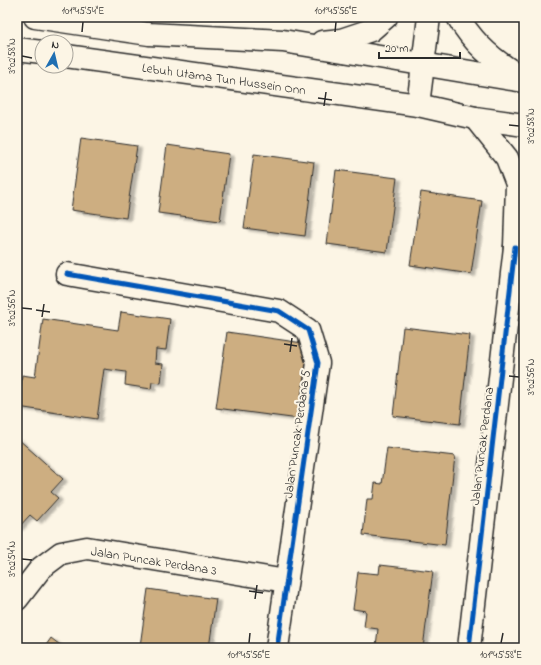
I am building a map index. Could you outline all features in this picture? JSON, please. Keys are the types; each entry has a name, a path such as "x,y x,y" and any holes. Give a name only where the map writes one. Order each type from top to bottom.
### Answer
{"street":[{"path":"35,17 148,34 283,41 524,81"},
{"path":"305,45 341,40 371,30 386,17"},
{"path":"418,105 429,17"},
{"path":"458,17 476,41 492,57 524,78"},
{"path":"17,49 34,51"},
{"name":"Lebuh Utama Tun Hussein Onn","path":"74,57 418,105 475,118 524,125"},
{"name":"Jalan Puncak Perdana","path":"469,648 520,237 517,184 507,158 475,118"},
{"name":"Jalan Puncak Perdana 5","path":"67,274 279,311 308,330 318,363 277,648"},
{"name":"Jalan Puncak Perdana 3","path":"17,599 41,568 61,553 87,548 286,581"}],"building":[{"path":"81,138 137,146 126,218 71,210"},
{"path":"167,145 229,154 220,221 158,213"},
{"path":"254,154 314,162 305,236 244,228"},
{"path":"336,170 397,178 387,252 327,244"},
{"path":"421,192 482,201 471,274 410,265"},
{"path":"121,312 170,319 166,350 156,349 155,363 163,364 161,383 152,382 151,389 125,385 126,372 104,369 97,419 18,407 22,375 35,377 43,319 118,330"},
{"path":"403,327 470,335 460,424 393,416"},
{"path":"227,332 310,344 299,419 216,408"},
{"path":"17,438 63,479 51,492 58,498 37,521 30,515 18,528 17,527"},
{"path":"387,448 455,456 445,545 363,535 367,499 373,499 375,483 382,484"},
{"path":"380,565 433,571 423,648 376,646 378,629 364,627 366,611 353,609 358,572 379,574"},
{"path":"148,589 216,599 209,648 155,648 140,646"},
{"path":"51,638 64,648 44,648"}],"cycle path":[{"path":"469,648 515,247"},
{"path":"67,274 279,311 308,330 318,363 277,648"}]}
